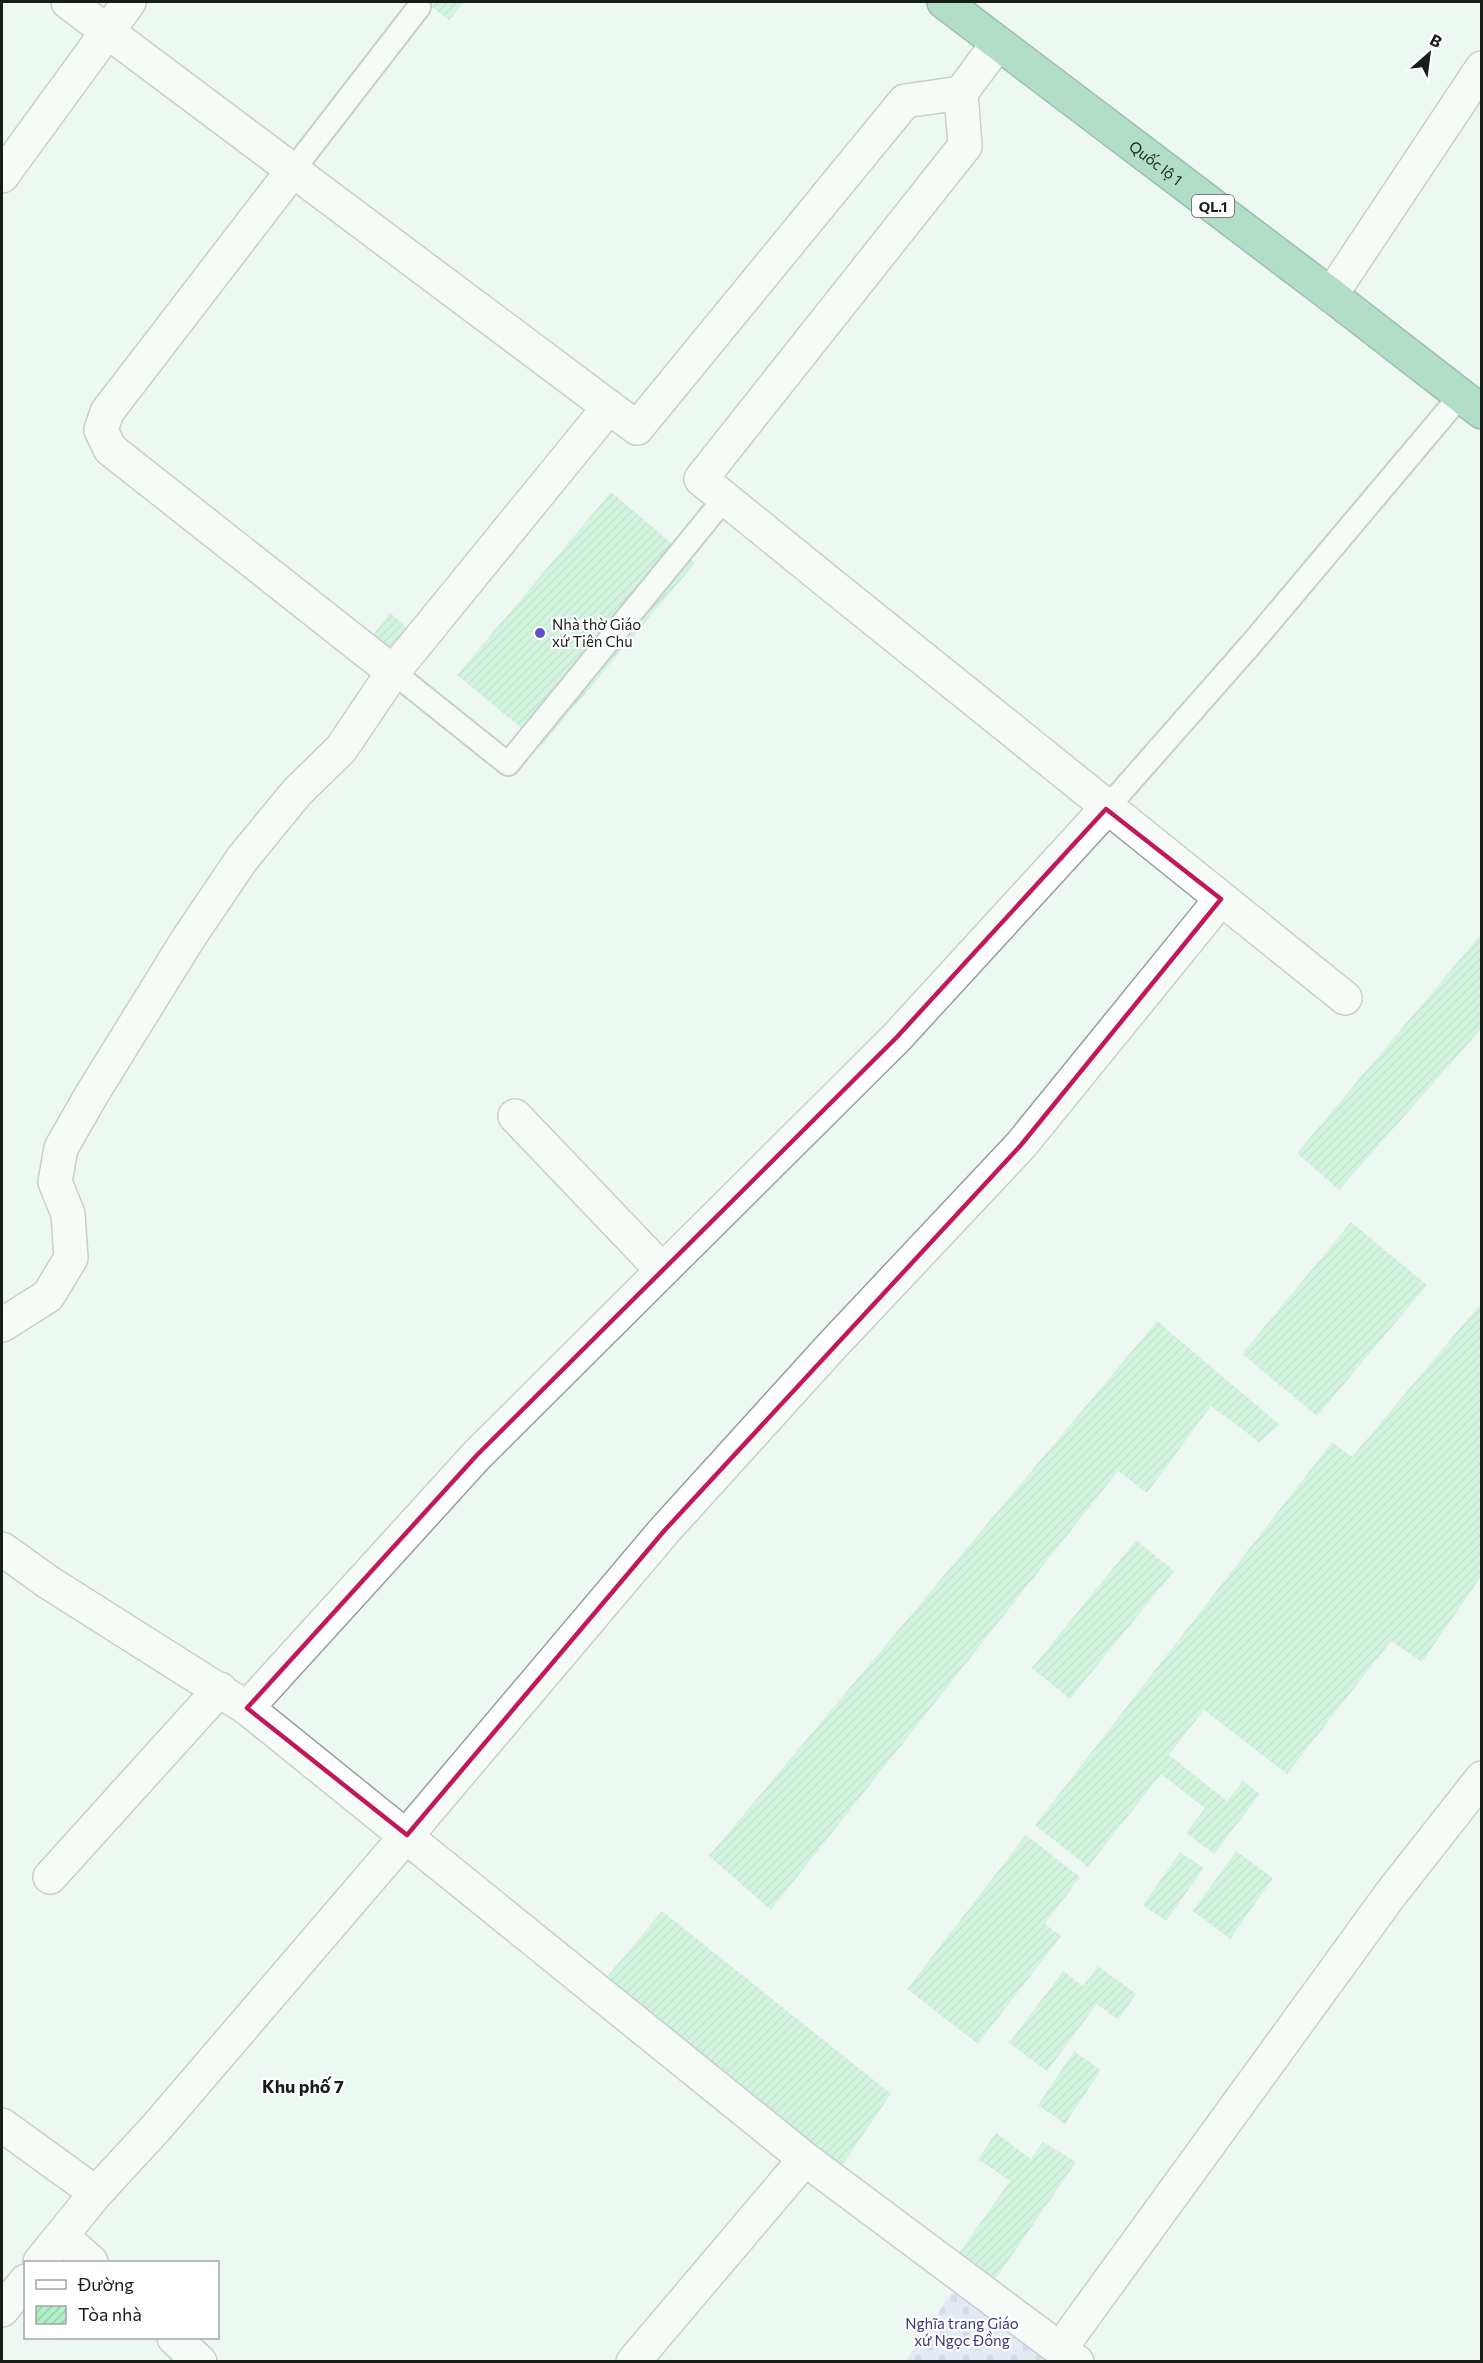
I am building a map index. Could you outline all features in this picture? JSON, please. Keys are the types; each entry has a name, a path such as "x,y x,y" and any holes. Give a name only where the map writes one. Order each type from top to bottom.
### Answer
{"highway":[{"name":"Quốc lộ 1","path":"944,2 1471,404"}],"street":[{"path":"68,2 638,428 905,101 961,93"},
{"path":"2,176 106,30 129,2"},
{"path":"998,44 961,93 965,146 701,479 980,703 1106,809 1345,999"},
{"path":"1331,295 1482,68"},
{"path":"293,170 107,412 101,430 110,449 393,672"},
{"path":"2,1325 48,1296 71,1258 68,1214 55,1182 61,1148 125,1039 188,939 242,859 297,792 341,748 393,672 609,407"},
{"path":"247,1708 477,1455 897,1037 1106,809"},
{"path":"41,2261 96,2193 156,2128 664,1531 830,1348 1021,1145 1221,899"},
{"path":"515,1116 662,1270"},
{"path":"2,1549 48,1582 247,1708 407,1835 805,2159 1069,2355 1390,1895 1482,1778"},
{"path":"50,1878 220,1689"},
{"path":"2,2125 96,2193"},
{"path":"633,2361 805,2159"},
{"path":"62,2236 90,2261"},
{"path":"2,2310 24,2283"},
{"path":"176,2339 200,2361"}],"lane":[{"path":"293,170 419,7"},
{"path":"1106,809 1253,642 1471,404"},
{"path":"393,672 508,764 724,498"}],"highlighted area":[{"path":"1106,809 1221,899 1021,1145 664,1531 407,1835 247,1708 477,1455 897,1037"}],"green space":[{"name":"Nghĩa trang Giáo xứ Ngọc Đồng","path":"954,2289 1050,2362 905,2362"}],"building":[{"path":"425,2 464,2 449,20"},
{"path":"611,492 695,563 542,745 457,675"},
{"path":"390,613 433,650 392,687 358,654"},
{"path":"1482,933 1482,1028 1339,1190 1297,1153"},
{"path":"1351,1222 1427,1285 1317,1416 1242,1354"},
{"path":"1482,1302 1482,1575 1422,1662 1391,1641 1287,1774 1204,1710 1169,1755 1227,1801 1243,1781 1260,1794 1214,1854 1186,1833 1205,1808 1161,1774 1088,1867 1035,1825 1332,1442 1352,1457"},
{"path":"1157,1321 1280,1425 1259,1442 1211,1406 1147,1493 1118,1471 771,1910 709,1856"},
{"path":"1136,1540 1174,1571 1070,1699 1032,1668"},
{"path":"1026,1835 1080,1877 1045,1924 1061,1936 978,2044 907,1989"},
{"path":"1236,1851 1273,1878 1230,1939 1193,1911"},
{"path":"1180,1852 1204,1868 1166,1921 1143,1905"},
{"path":"662,1911 891,2094 841,2167 607,1977"},
{"path":"1098,1966 1136,1994 1118,2020 1097,2004 1047,2071 1009,2043 1063,1971 1083,1986"},
{"path":"1074,2051 1101,2070 1065,2124 1038,2105"},
{"path":"996,2133 1031,2159 1043,2142 1076,2162 995,2280 959,2253 1010,2181 978,2159"}],"place":[{"name":"Nhà thờ Giáo xứ Tiên Chu","path":"540,633"}],"district":[{"name":"Khu phố 7","path":"303,2086"}]}
